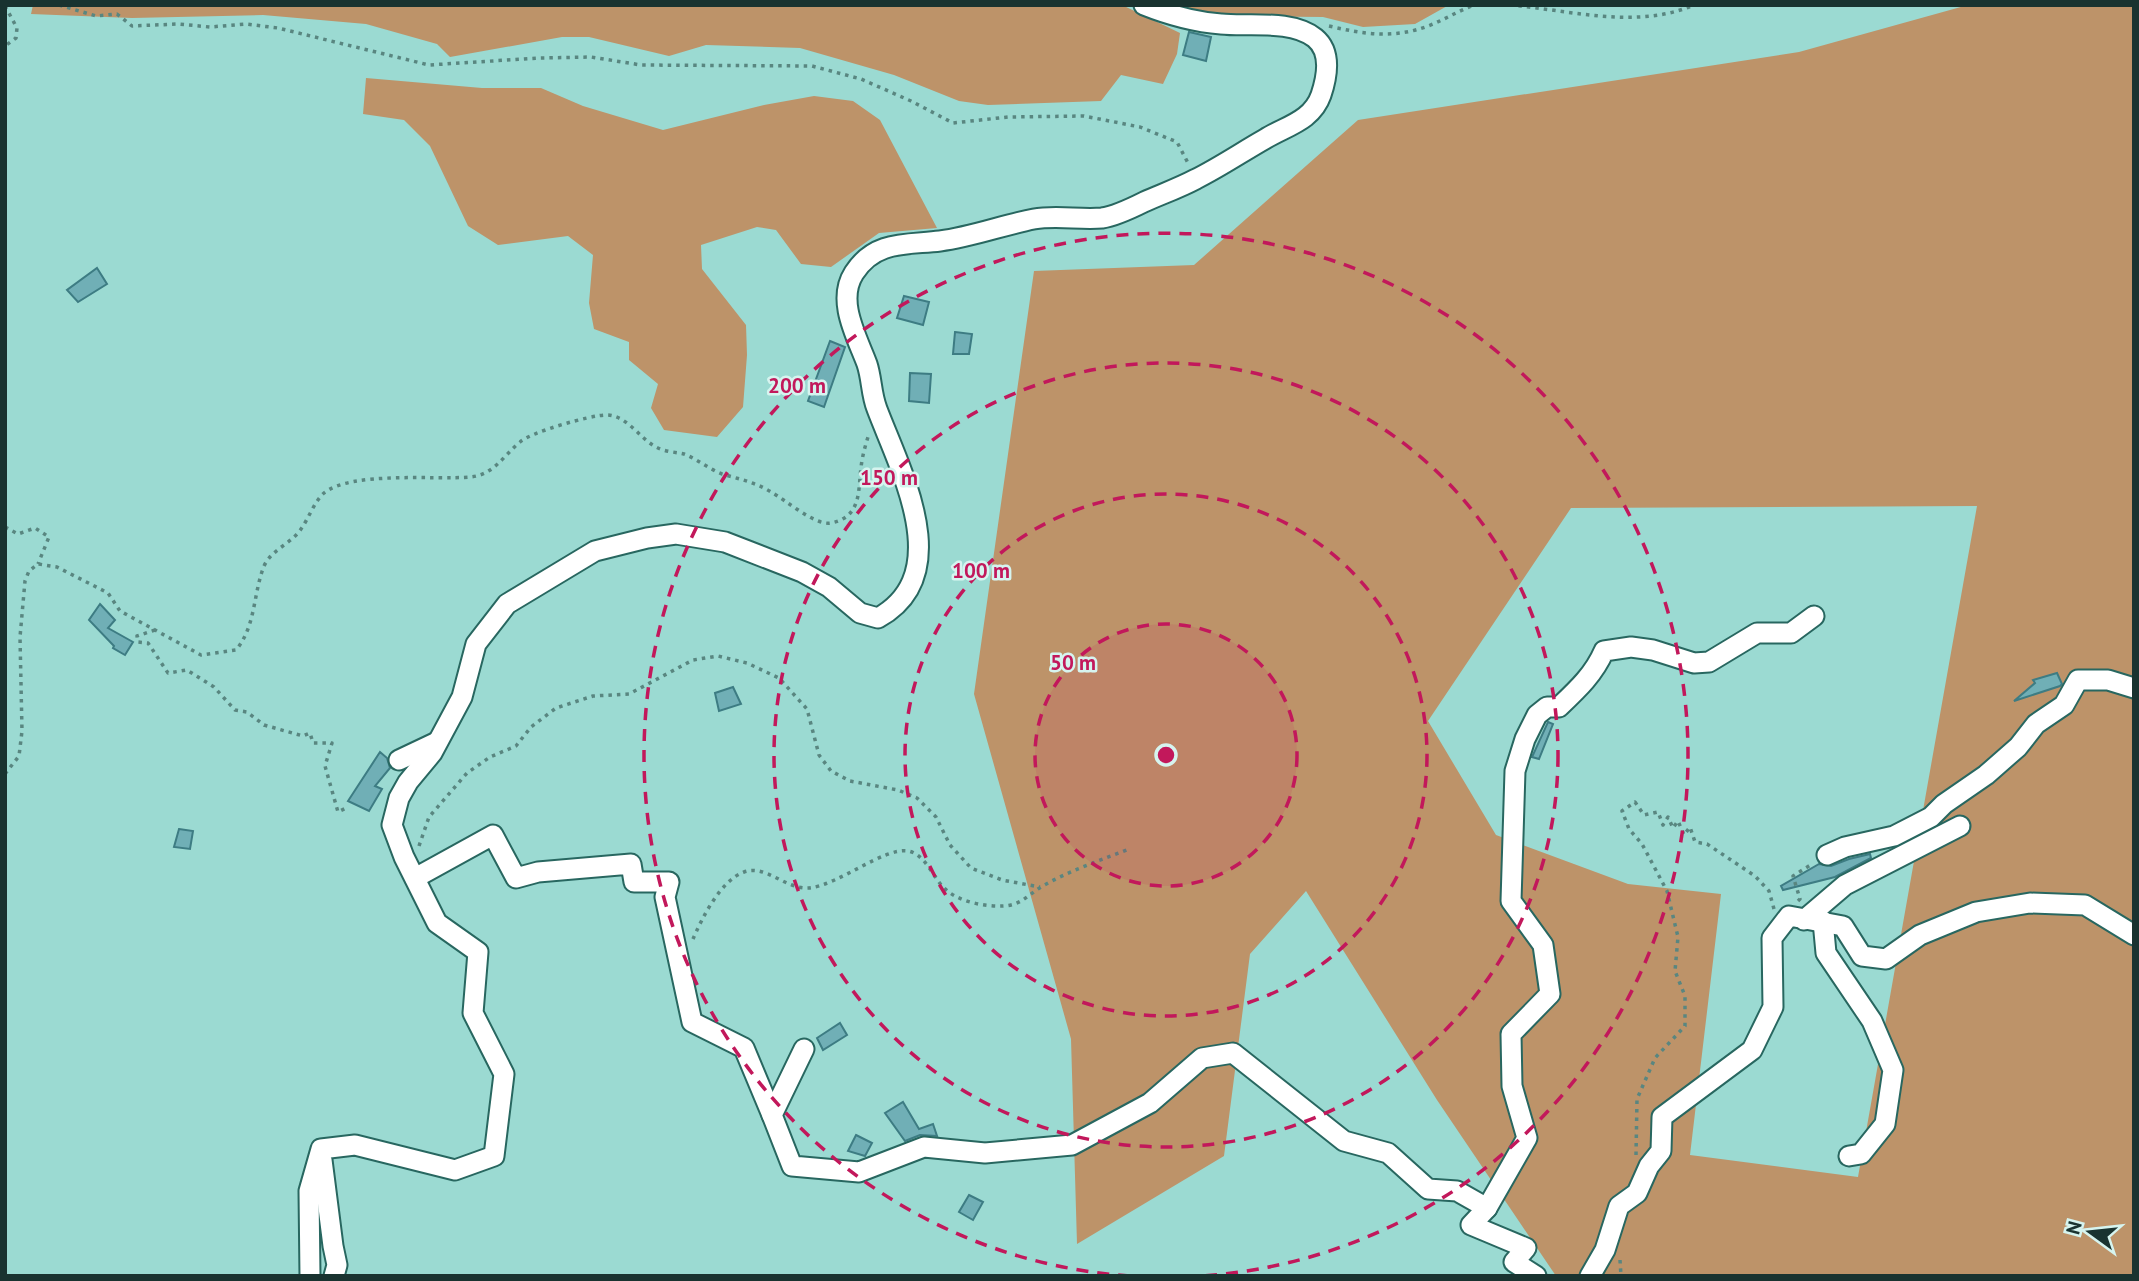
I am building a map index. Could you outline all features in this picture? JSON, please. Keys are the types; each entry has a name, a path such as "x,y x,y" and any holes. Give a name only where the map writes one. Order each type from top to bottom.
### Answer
{"street":[{"path":"321,1149 355,1145 455,1170 494,1156 504,1074 473,1013 478,951 437,923 404,858 392,825 399,798 438,742 462,697 476,644 507,604 595,551 676,534 724,542 802,572 829,587 860,613 878,618 892,610 908,591 916,572 919,545 914,504 875,404 869,369 850,317 846,294 854,273 869,256 883,247 898,243 942,240 1041,218 1104,218 1197,179 1272,134 1305,119 1318,103 1325,83 1327,65 1323,47 1314,37 1265,24 1221,24 1179,18 1144,5"},
{"path":"1536,1276 1514,1262 1526,1248 1471,1225 1488,1208 1527,1138 1511,1086 1511,1034 1550,994 1544,945 1511,901 1515,771 1525,739 1537,715 1547,707 1559,707 1581,686 1596,669 1604,650 1631,647 1653,650 1694,663 1709,662 1756,633 1791,632 1814,616"},
{"path":"1827,855 1844,847 1894,836 1931,817 2018,747 2036,724 2064,705 2078,680 2108,680 2134,688"},
{"path":"399,760 438,742"},
{"path":"1590,1276 1605,1250 1619,1206 1637,1193 1649,1166 1661,1151 1662,1116 1752,1050 1773,1007 1772,938 1806,919 1845,885 1959,826"},
{"path":"415,878 493,835 516,878 538,872 631,864 634,882 669,882 665,897 692,1023 744,1048 792,1166 859,1172 924,1147 985,1153 1072,1145 1150,1104 1202,1058 1233,1053 1344,1142 1388,1153 1428,1189 1457,1191 1488,1208"},
{"path":"1806,919 1843,926 1862,956 1886,959 1920,935 1976,912 2030,903 2085,905 2134,934"},
{"path":"1806,919 1872,1021 1893,1070 1885,1124 1861,1154 1849,1156"},
{"path":"772,1115 804,1049"},
{"path":"310,1276 309,1191 321,1149"},
{"path":"321,1149 337,1265 334,1276"}],"path":[{"path":"59,5 96,16 117,14 132,26 210,27 246,24 278,28 429,65 591,57 641,65 812,66 861,79 953,123 1008,117 1084,116 1139,127 1177,142 1197,179"},
{"path":"1306,33 1311,26 1323,25 1376,35 1396,34 1427,26 1474,5"},
{"path":"1510,5 1600,17 1644,17 1683,10 1694,5"},
{"path":"5,6 17,28 16,38 5,46"},
{"path":"38,564 57,567 108,593 120,611 201,656 236,650 250,626 264,568 270,555 300,531 322,495 334,487 414,476 470,477 482,474 495,467 521,441 538,432 607,414 632,426 660,450 685,455 720,473 746,479 777,495 811,518 822,523 832,523 843,519 857,502 860,469 875,404"},
{"path":"5,527 18,534 35,528 49,537 38,564 29,571 24,593 20,637 22,731 19,756 5,774"},
{"path":"155,630 137,636 138,642 148,643 168,673 187,670 214,687 235,710 247,712 264,725 303,736 310,733 313,743 332,743 325,766 338,812 346,808"},
{"path":"404,858 416,852 429,817 467,774 490,757 516,746 531,727 556,708 593,696 629,694 693,660 718,656 747,663 779,678 807,709 820,755 831,771 850,781 898,790 918,798 936,817 944,837 971,868 1002,880 1040,887"},
{"path":"1635,1168 1637,1099 1655,1058 1685,1026 1685,996 1675,971 1678,937 1667,891 1642,844 1629,829 1622,811 1635,802 1644,815 1658,813 1663,825 1668,817 1673,828 1678,821 1684,835 1690,827 1695,842 1707,844 1755,876 1769,891 1774,912 1806,919 1793,876 1827,855"},
{"path":"692,948 694,937 708,907 729,883 743,872 755,871 797,887 809,888 830,883 888,855 910,851 920,857 944,888 955,896 970,902 1003,906 1019,903 1040,887 1076,869 1129,849"},
{"path":"1614,1228 1621,1276"}],"shaded area":[{"path":"33,5 1122,5 1180,33 1177,54 1163,84 1121,75 1101,101 988,105 959,101 894,75 800,48 706,45 669,56 589,37 562,37 450,57 437,44 366,24 263,15 132,18 31,14"},
{"path":"1158,5 1449,5 1415,24 1363,27 1323,17 1215,16"},
{"path":"1968,5 2134,5 2134,1276 1556,1276 1437,1100 1306,891 1250,954 1224,1156 1077,1244 1071,1039 974,694 1034,271 1194,265 1358,120 1799,52","holes":["1977,506 1858,1177 1690,1155 1721,894 1628,884 1496,835 1428,721 1571,508"]},
{"path":"366,78 482,88 541,88 583,106 663,130 764,105 814,96 853,101 880,120 937,228 879,233 831,267 801,264 776,230 757,227 701,245 702,269 746,325 743,407 717,437 664,430 651,408 658,384 629,360 629,342 594,329 589,303 593,255 568,236 498,245 468,226 430,146 404,120 363,114"}],"building":[{"path":"1189,32 1211,37 1206,61 1183,55"},
{"path":"97,268 107,284 78,302 67,290"},
{"path":"904,296 929,302 923,325 897,318"},
{"path":"955,332 972,334 969,354 953,354"},
{"path":"830,341 845,347 824,407 808,401"},
{"path":"910,373 931,374 929,403 909,401"},
{"path":"100,604 115,620 108,628 133,642 125,655 113,648 89,620"},
{"path":"2057,673 2062,684 2060,686 2014,701 2035,683 2033,680"},
{"path":"733,687 741,704 719,711 715,693"},
{"path":"1548,722 1553,724 1539,759 1532,757"},
{"path":"380,752 387,758 390,768 375,786 382,789 369,811 348,801"},
{"path":"179,829 193,831 190,849 174,847"},
{"path":"1870,854 1871,858 1835,877 1783,890 1781,886 1819,864 1831,866"},
{"path":"840,1023 847,1035 823,1050 817,1038"},
{"path":"903,1102 919,1129 933,1124 937,1136 920,1135 905,1141 885,1113"},
{"path":"856,1135 872,1143 865,1156 848,1151"},
{"path":"969,1195 983,1202 973,1220 959,1212"}]}
